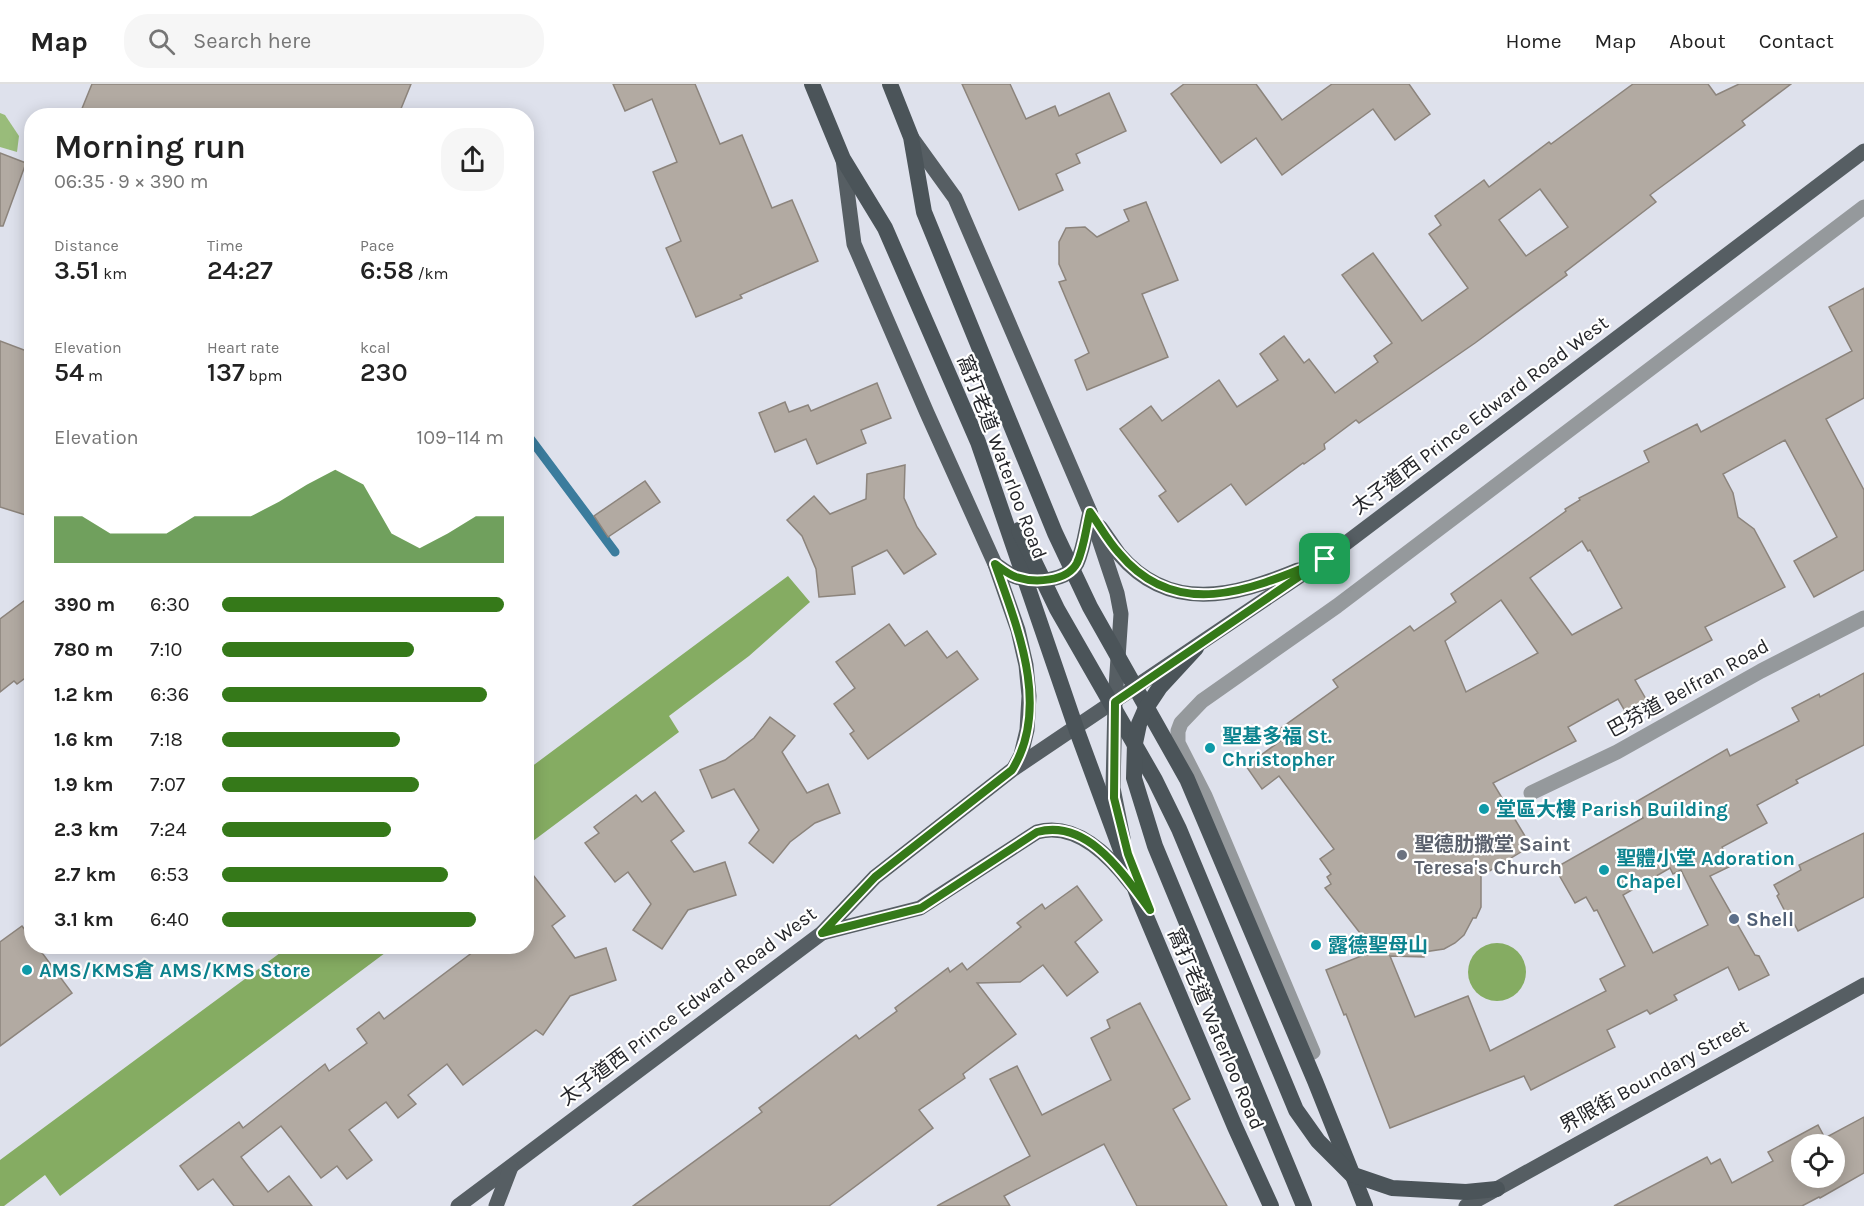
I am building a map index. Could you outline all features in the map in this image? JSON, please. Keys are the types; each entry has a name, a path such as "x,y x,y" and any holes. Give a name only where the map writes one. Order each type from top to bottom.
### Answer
{"highway":[{"name":"窩打老道 Waterloo Road","path":"812,84 843,159 885,228 978,442 1077,731 1140,902 1270,1206"},
{"name":"窩打老道 Waterloo Road","path":"890,84 911,137 924,212 1074,576 1163,734 1199,806 1316,1081 1365,1206"},
{"path":"978,442 1057,609 1155,780 1179,829 1296,1110 1318,1141 1351,1174 1392,1188 1467,1192 1497,1189"},
{"path":"1196,648 1160,687 1146,708 1139,724 1135,743 1134,778 1155,846 1304,1206"}],"main road":[{"name":"窩打老道 Waterloo Road","path":"911,137 956,198 1090,512 1117,593 1121,614 1115,702 1114,798 1128,854 1270,1206"},
{"name":"太子道西 Prince Edward Road West","path":"458,1206 822,933 875,877 1012,770 1325,559 1864,151"},
{"name":"窩打老道 Waterloo Road","path":"843,159 854,244 995,564 1018,630 1026,665 1029,696 1027,730 1021,756 1012,770"},
{"path":"1090,512 1119,554 1150,580 1179,593 1201,595 1252,587 1325,559"},
{"path":"995,564 1015,576 1026,579 1040,580 1066,574 1076,564 1090,512"},
{"path":"822,933 921,908 1037,832 1049,829 1072,832 1111,860 1150,910"},
{"name":"界限街 Boundary Street","path":"1466,1206 1864,985"},
{"path":"496,1206 512,1166"},
{"path":"1482,1206 1497,1189"}],"street":[{"path":"1313,1052 1205,796 1178,742 1181,723 1202,701 1337,606 1864,207"},
{"name":"巴芬道 Belfran Road","path":"1531,793 1617,752 1761,671 1864,618"}],"green space":[{"path":"0,113 5,115 19,136 17,152 0,147"},
{"path":"788,576 810,602 749,656 669,716 679,732 534,840 534,765"},
{"path":"1497,943 1508,945 1521,956 1526,972 1524,983 1513,996 1497,1001 1486,999 1473,988 1468,972 1470,961 1481,948"},
{"path":"279,954 384,954 60,1196 45,1175 4,1206 0,1206 0,1160"}],"building":[{"path":"92,84 411,84 401,108 82,108"},
{"path":"613,84 695,84 720,144 742,135 772,208 792,200 818,261 740,295 742,298 696,317 666,248 681,241 653,172 677,162 652,99 625,111"},
{"path":"962,84 1010,84 1026,119 1055,106 1059,116 1109,93 1126,131 1076,154 1080,163 1056,174 1063,190 1019,210"},
{"path":"1184,84 1256,84 1282,120 1332,84 1409,84 1430,114 1395,140 1373,109 1282,175 1256,138 1221,163 1171,94"},
{"path":"1633,84 1708,84 1716,95 1739,84 1791,84 1742,121 1745,125 1650,195 1656,202 1565,272 1567,275 1475,343 1359,423 1356,420 1324,444 1325,449 1246,505 1231,484 1178,522 1159,496 1166,491 1120,429 1151,406 1162,421 1219,380 1237,407 1278,380 1260,354 1284,336 1304,363 1309,359 1335,393 1378,362 1374,356 1392,343 1342,275 1373,253 1422,321 1468,288 1429,234 1441,225 1435,216 1484,180 1489,187 1549,142 1551,144","holes":["1540,189 1568,227 1526,256 1499,220"]},
{"path":"0,153 24,162 24,168 3,226 0,226"},
{"path":"1146,202 1178,280 1142,294 1168,357 1087,390 1075,360 1089,353 1059,282 1066,280 1059,264 1059,242 1066,228 1085,227 1097,237 1129,221 1124,210"},
{"path":"1864,288 1864,398 1826,419 1864,490 1864,570 1814,597 1794,561 1837,537 1785,440 1723,474 1733,493 1738,517 1754,529 1785,587 1705,627 1712,640 1635,680 1650,706 1629,718 1618,699 1568,727 1576,741 1493,783 1531,846 1481,876 1481,907 1464,935 1455,943 1444,949 1424,952 1424,957 1390,956 1415,1017 1468,996 1490,1051 1606,991 1600,979 1625,966 1597,910 1594,911 1586,897 1575,903 1555,868 1643,818 1634,803 1727,749 1730,756 1799,721 1792,708 1819,694 1820,697 1864,673 1864,745 1796,780 1798,783 1757,805 1767,823 1722,847 1731,866 1710,876 1769,975 1739,990 1728,967 1674,995 1677,1000 1650,1014 1647,1010 1607,1030 1615,1047 1531,1090 1524,1076 1390,1128 1346,1014 1344,1015 1326,970 1374,951 1325,888 1331,884 1327,877 1331,874 1320,859 1334,849 1279,776 1262,789 1246,766 1283,739 1277,731 1338,687 1333,680 1410,626 1414,631 1456,602 1451,594 1566,511 1565,509 1580,500 1579,498 1649,462 1644,451 1697,424 1701,432 1852,351 1829,307","holes":["1582,541 1588,551 1590,550 1622,608 1572,635 1530,578","1501,600 1538,653 1466,692 1445,641","1670,868 1673,874 1681,870 1708,925 1653,953 1623,895"]},
{"path":"0,341 24,350 24,514 0,507"},
{"path":"877,383 891,418 861,430 866,443 817,464 806,439 775,452 759,413 785,402 789,412 808,405 811,411"},
{"path":"905,465 904,498 917,527 936,554 904,574 887,550 852,567 855,594 819,597 816,569 802,536 787,520 814,496 830,514 866,499 867,474"},
{"path":"645,481 660,502 608,537 594,516"},
{"path":"24,601 24,679 17,684 14,681 0,692 0,619"},
{"path":"889,624 905,646 927,631 947,658 957,651 978,679 868,759 850,734 854,731 834,704 855,688 836,662"},
{"path":"770,717 795,736 782,752 807,793 828,784 840,813 815,823 790,842 773,863 749,843 759,830 734,789 712,798 700,770 725,760 754,738"},
{"path":"655,792 684,831 671,841 694,872 725,862 736,895 688,910 662,949 633,930 651,904 628,872 615,882 585,843 599,833 594,827 636,795 642,802"},
{"path":"1864,833 1864,897 1798,931 1777,896 1779,894 1774,885 1801,870 1799,865"},
{"path":"534,876 565,916 552,926 575,958 606,948 616,980 570,996 543,1035 536,1030 463,1085 447,1064 408,1095 416,1104 398,1118 386,1102 349,1130 372,1160 347,1179 337,1166 321,1178 281,1126 241,1157 268,1192 289,1176 312,1206 234,1206 213,1179 198,1190 180,1166 239,1122 243,1128 325,1064 329,1071 367,1043 357,1029 379,1012 384,1019 470,954 534,954"},
{"path":"1077,886 1102,920 1075,942 1098,972 1067,996 1043,965 1020,982 977,983 1016,1034 963,1074 965,1078 919,1110 933,1128 829,1206 633,1206 762,1112 759,1108 856,1035 859,1039 897,1011 895,1008 948,968 950,972 962,963 967,970 1021,927 1017,923 1042,904 1045,909"},
{"name":"AMS/KMS倉 AMS/KMS Store","path":"22,926 24,929 24,954 43,954 72,993 0,1046 0,942"},
{"path":"1140,1003 1190,1099 1173,1109 1227,1206 1137,1206 1104,1144 1004,1196 1010,1206 937,1206 1030,1156 990,1079 1017,1066 1042,1115 1111,1080 1091,1038 1110,1028 1107,1020"},
{"path":"1864,1117 1864,1173 1845,1184 1845,1134 1832,1134"},
{"path":"1818,1125 1823,1134 1801,1134"},
{"path":"1791,1140 1791,1188 1838,1188 1802,1206 1614,1206 1707,1157 1711,1164 1720,1159 1732,1183 1773,1161 1768,1152"}],"waterway":[{"path":"534,444 615,552"}],"place":[{"name":"聖基多福 St. Christopher","path":"1210,748"},
{"name":"堂區大樓 Parish Building","path":"1484,809"},
{"name":"聖德肋撒堂 Saint Teresa's Church","path":"1402,855"},
{"name":"聖體小堂 Adoration Chapel","path":"1604,870"},
{"name":"Shell","path":"1734,919"},
{"name":"露德聖母山","path":"1316,945"},
{"name":"AMS/KMS倉 AMS/KMS Store","path":"27,970"}],"route":[{"path":"1090,512 1119,554 1150,580 1179,593 1201,595 1252,587 1325,559 1115,702 1114,798 1128,854 1150,910 1111,860 1072,832 1049,829 1037,832 921,908 822,933 875,877 1012,770 1021,756 1027,730 1029,696 1026,665 1018,630 995,564 1015,576 1026,579 1040,580 1066,574 1076,564 1090,512"}]}
